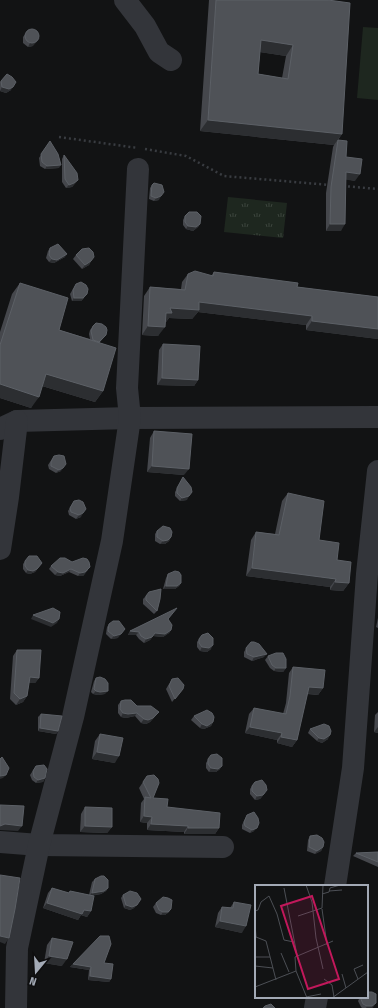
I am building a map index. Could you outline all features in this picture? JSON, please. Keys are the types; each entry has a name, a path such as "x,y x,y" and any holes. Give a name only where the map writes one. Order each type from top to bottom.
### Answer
{"street":[{"path":"125,0 146,26 159,52 171,60"},
{"path":"16,1008 17,948 39,845 73,717 112,540 130,418 127,388 138,168"},
{"path":"0,549 8,497 8,425 130,418 378,417"},
{"path":"334,885 353,768 372,581 378,471"},
{"path":"0,842 39,845 223,847"},
{"path":"315,1008 317,998"}],"path":[{"path":"59,137 186,156 224,176 332,185"},
{"path":"340,186 378,189"}],"green space":[{"path":"363,27 378,28 378,100 357,98"},
{"path":"228,197 287,203 283,238 224,232"}],"building":[{"path":"216,0 328,0 350,3 342,134 208,120","holes":["261,40 293,45 288,79 258,74"]},
{"path":"29,29 35,29 39,33 39,39 35,43 29,43 25,39 25,33"},
{"path":"7,74 16,82 13,87 9,89 2,87 1,81"},
{"path":"338,140 347,141 346,157 362,159 360,174 346,172 345,224 330,224 331,187"},
{"path":"50,141 58,154 61,165 47,166 42,162 41,154"},
{"path":"64,155 77,173 78,180 69,185 65,179"},
{"path":"154,183 162,185 164,192 161,196 156,198 151,196 152,185"},
{"path":"189,212 197,212 201,216 200,224 196,227 188,226 185,222 185,216"},
{"path":"58,244 67,254 57,260 52,259 49,255 50,248"},
{"path":"89,248 93,252 94,257 85,265 76,255 82,249"},
{"path":"195,271 213,276 214,272 298,283 297,287 378,297 378,329 312,321 312,316 199,302 199,310 170,308 172,313 166,313 165,327 148,326 150,287 185,290 188,274"},
{"path":"81,282 86,285 88,289 87,294 83,298 74,298 73,290 76,284"},
{"path":"20,283 68,298 59,330 116,348 103,391 46,374 39,397 0,384 0,345"},
{"path":"96,323 102,324 107,330 106,335 99,342 93,340 91,331"},
{"path":"163,344 200,346 198,380 162,378"},
{"path":"154,431 192,434 189,469 152,466"},
{"path":"54,456 64,456 66,464 59,470 51,466 51,462"},
{"path":"183,477 191,487 192,492 189,496 182,498 177,493 177,488"},
{"path":"288,493 324,501 319,540 339,543 337,560 351,562 349,583 335,582 336,579 252,568 256,532 279,535"},
{"path":"79,500 83,502 86,509 79,515 71,512 70,508 74,501"},
{"path":"163,526 170,528 172,532 171,537 168,540 163,541 157,537 157,531"},
{"path":"29,556 37,556 42,563 33,571 28,570 25,566 25,561"},
{"path":"60,558 65,558 72,562 83,558 87,559 90,567 85,572 80,573 71,569 63,573 58,572 51,566"},
{"path":"175,571 179,572 181,575 181,583 177,586 166,586 168,574"},
{"path":"161,589 157,611 146,600 146,596 149,592"},
{"path":"53,608 60,612 59,619 53,623 33,615"},
{"path":"177,608 168,619 172,625 171,630 165,634 155,633 152,637 146,639 141,636 139,632 130,631"},
{"path":"113,621 119,621 125,629 121,634 114,636 108,631 109,624"},
{"path":"208,633 213,638 213,645 209,648 202,647 199,643 199,639 202,635"},
{"path":"251,642 259,644 267,654 254,657 247,654 246,648"},
{"path":"17,650 41,650 39,678 30,677 27,696 20,699 14,693"},
{"path":"276,653 283,653 286,659 286,668 276,668 272,665 268,656"},
{"path":"293,667 325,670 323,688 309,687 297,740 281,737 282,733 250,727 254,708 286,714 290,696"},
{"path":"100,677 105,679 108,683 108,691 100,692 94,689 96,678"},
{"path":"178,678 184,685 183,689 175,699 169,686 172,679"},
{"path":"131,700 137,706 151,706 159,712 153,718 148,720 144,719 137,713 123,713 120,709 121,701"},
{"path":"207,710 212,713 214,717 213,722 207,726 202,724 194,716"},
{"path":"41,714 62,716 58,731 40,728"},
{"path":"324,724 329,726 331,731 330,735 324,739 319,738 310,729"},
{"path":"100,734 123,738 119,756 97,752"},
{"path":"217,754 222,758 222,766 218,769 211,768 208,764 208,759 211,755"},
{"path":"2,757 9,768 6,775 0,776 0,759"},
{"path":"44,765 47,769 45,778 38,780 34,777 33,771 36,766"},
{"path":"154,775 158,779 159,783 153,798 168,799 167,807 220,813 219,828 188,828 188,826 151,824 152,817 144,816 145,797 151,798 143,782 147,776"},
{"path":"262,780 266,785 267,790 263,795 257,796 252,791 252,786 255,782"},
{"path":"0,805 24,806 22,826 5,824 0,826"},
{"path":"85,807 112,808 112,827 85,826"},
{"path":"254,812 259,823 257,828 252,830 245,826 244,822 247,815"},
{"path":"317,835 322,838 324,842 323,847 317,851 309,847 310,836"},
{"path":"378,852 378,862 356,853"},
{"path":"0,875 20,878 9,938 0,936"},
{"path":"104,876 108,880 108,888 104,891 92,893 95,879"},
{"path":"52,888 69,893 70,891 94,896 91,911 84,910 82,914 47,903"},
{"path":"130,891 137,893 141,899 137,905 132,907 126,905 123,895"},
{"path":"163,897 172,900 171,909 168,912 159,910 156,903"},
{"path":"234,902 251,905 246,926 220,921 222,907 233,908"},
{"path":"100,936 109,936 111,944 104,963 113,964 111,979 90,976 91,967 73,964"},
{"path":"52,938 73,942 67,959 49,956"},
{"path":"368,992 376,994 376,1003 372,1006 363,1004 360,998 368,998"},
{"path":"271,1004 275,1008 263,1008 265,1006"}]}
